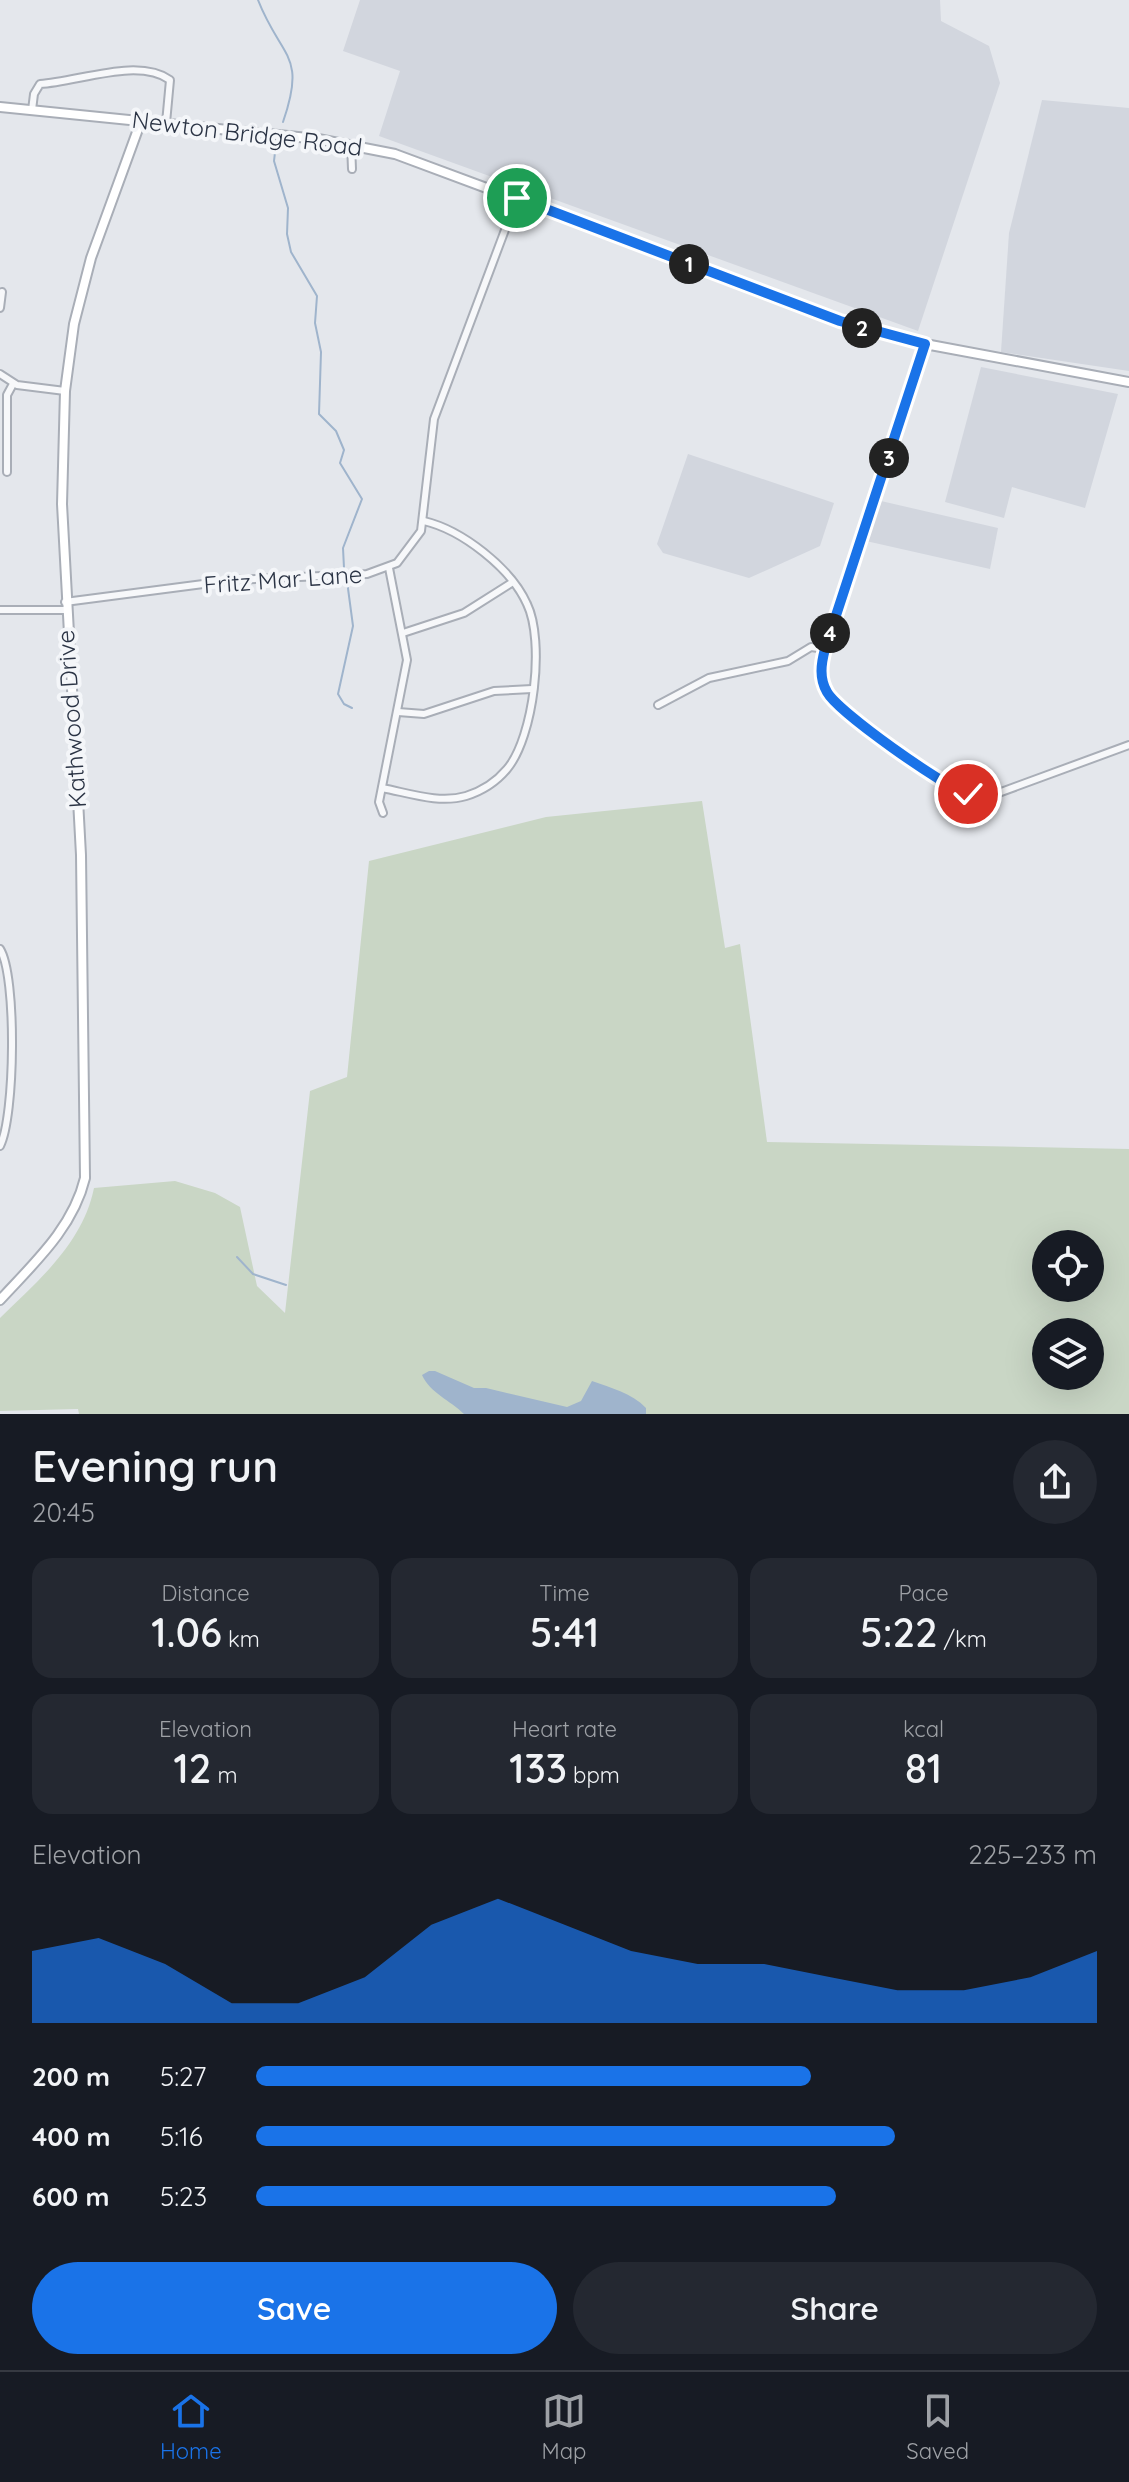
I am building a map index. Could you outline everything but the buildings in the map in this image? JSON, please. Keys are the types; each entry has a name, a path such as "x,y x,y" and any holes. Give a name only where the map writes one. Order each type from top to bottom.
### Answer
{"street":[{"path":"32,110 34,94 40,84 62,84 127,69 150,72 170,80 166,123"},
{"name":"Newton Bridge Road","path":"0,107 351,144 424,163 840,321 925,344 1129,382"},
{"name":"Kathwood Drive","path":"0,1300 64,1227 79,1202 85,1178 81,855 65,606 62,504 65,391 74,324 91,258 141,121"},
{"path":"351,144 352,169"},
{"name":"Fritz Mar Lane","path":"0,610 65,606 234,580 367,574 389,568 411,549 424,521 428,448 434,419 517,198"},
{"path":"0,308 2,292"},
{"path":"925,344 825,649 822,680 835,704 960,792 993,795 1129,745"},
{"path":"0,374 13,384 65,391"},
{"path":"7,472 7,395 13,384"},
{"path":"382,788 441,799 463,797 484,788 508,769 519,750 537,658 535,628 527,603 513,582 500,567 456,535 424,521"},
{"path":"383,813 379,802 407,670 403,633 389,568"},
{"path":"403,633 464,613 513,582"},
{"path":"658,705 709,678 788,661 811,647 825,649"},
{"path":"398,712 424,714 494,691 532,689"},
{"path":"0,949 9,974 11,1109 0,1146"}],"shaded area":[{"path":"360,0 940,0 941,21 989,46 1000,83 918,331 379,136 400,71 343,51"},
{"path":"1042,100 1129,108 1129,371 1001,352 1009,233"},
{"path":"981,367 1118,394 1085,508 1012,487 1004,518 945,502"},
{"path":"688,454 834,503 820,546 749,578 663,553 657,544"},
{"path":"881,501 998,528 990,569 866,541"}],"green space":[{"path":"702,801 725,948 740,944 767,1142 1129,1149 1129,1414 79,1414 78,1409 0,1411 0,1318 44,1275 69,1244 80,1226 94,1188 175,1181 215,1193 240,1207 257,1286 285,1313 310,1091 347,1077 369,861 546,817"}],"water":[{"path":"429,1371 474,1388 486,1388 567,1407 581,1401 592,1381 634,1398 646,1408 646,1414 464,1414 435,1392 426,1381 422,1375"}],"waterway":[{"path":"258,0 292,69 290,99 283,122"},
{"path":"276,144 274,161 288,208 287,234 291,252 317,296 315,323 321,352 319,414 336,431 344,450 340,463 362,499 343,548 344,568"},
{"path":"347,581 353,626 338,694 344,704 352,708"},
{"path":"237,1257 253,1274 286,1285"}],"route":[{"path":"517,198 840,321 925,344 908,404 825,649 821,671 825,689 843,711 943,781 968,794"}]}
